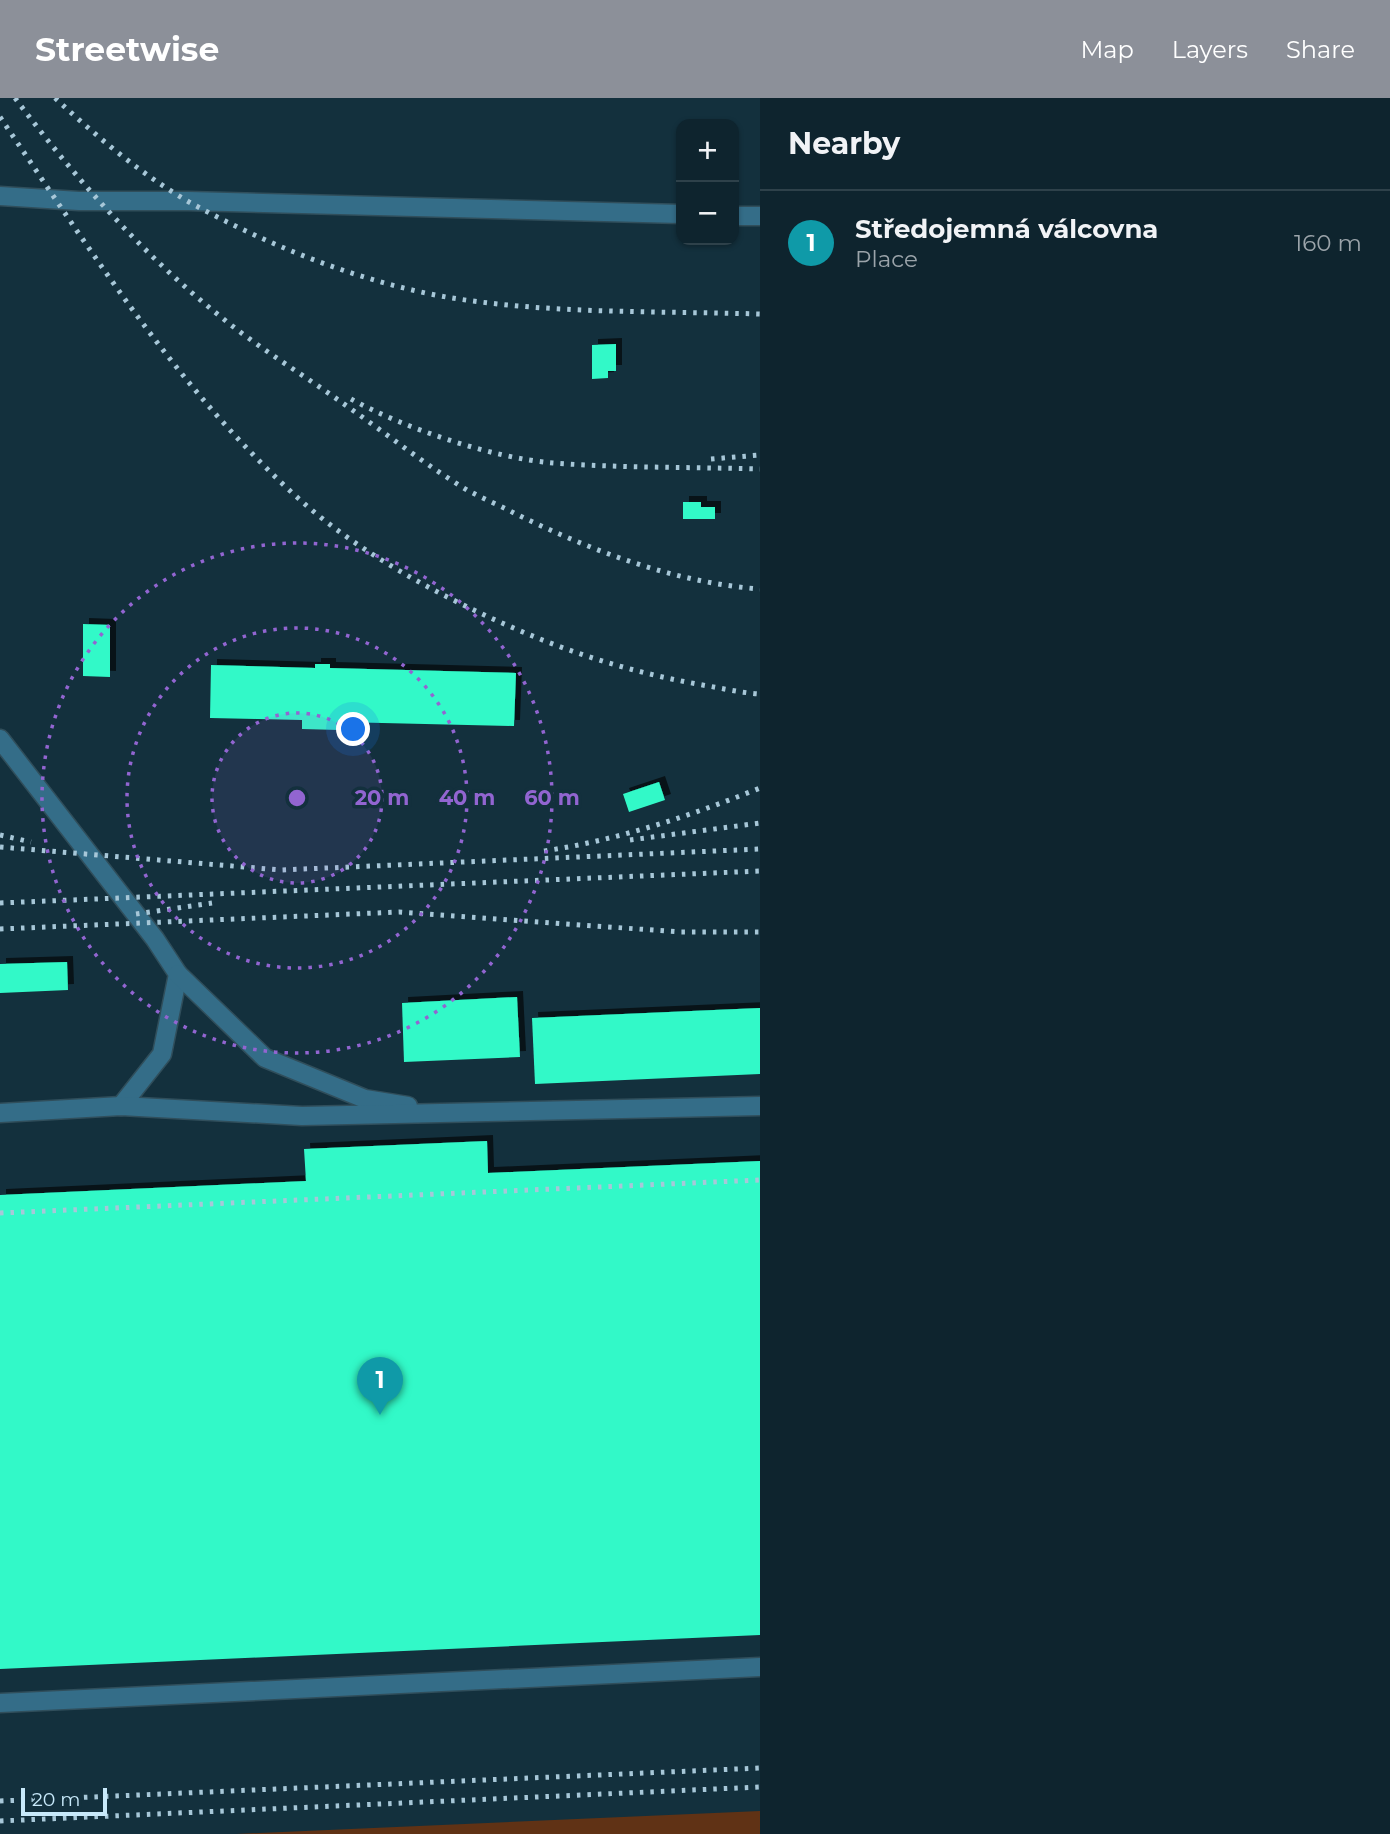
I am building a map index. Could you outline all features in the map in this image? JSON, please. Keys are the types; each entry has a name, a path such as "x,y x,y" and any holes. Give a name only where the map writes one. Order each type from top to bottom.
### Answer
{"lane":[{"path":"0,196 79,201 175,201 676,215"},
{"path":"739,216 760,216"},
{"path":"0,739 155,939 178,974 265,1058 365,1099 464,1114"},
{"path":"121,1106 162,1054 178,974"},
{"path":"0,1113 121,1106 302,1116 760,1106"},
{"path":"0,1703 760,1667"}],"shaded area":[{"path":"760,1811 760,1834 236,1834"}],"building":[{"path":"616,344 616,371 608,371 608,378 592,379 592,345"},
{"path":"683,502 701,502 701,507 715,507 715,519 683,519"},
{"path":"83,624 110,625 110,677 83,676"},
{"path":"315,664 330,664 330,668 516,673 514,726 340,722 339,730 302,729 302,720 210,718 211,665 315,668"},
{"path":"659,782 665,800 629,812 623,794"},
{"path":"67,962 68,990 0,993 0,964"},
{"path":"517,997 520,1057 404,1062 402,1003"},
{"path":"760,1008 760,1074 535,1084 532,1018"},
{"path":"487,1141 488,1173 760,1161 760,1635 0,1669 0,1195 306,1181 304,1149"}],"railway":[{"path":"15,98 61,157 111,214 192,293 250,339 451,480 543,527 634,563 696,580 760,589"},
{"path":"55,98 119,154 189,202 284,248 350,273 452,298 528,307 760,314"},
{"path":"0,117 103,268 175,366 255,457 325,521 353,542 414,579 477,612 540,639 644,673 760,694"},
{"path":"351,399 422,431 476,448 529,460 604,466 760,469"},
{"path":"711,459 760,455"},
{"path":"544,851 654,826 760,788"},
{"path":"630,840 760,823"},
{"path":"0,835 31,842"},
{"path":"0,847 281,870 760,849"},
{"path":"0,903 760,871"},
{"path":"136,914 212,903"},
{"path":"0,929 399,912 680,932 760,932"},
{"path":"0,1213 760,1180"},
{"path":"0,1801 760,1768"},
{"path":"0,1821 760,1787"}],"place":[{"name":"Středojemná válcovna","path":"380,1415"}]}
